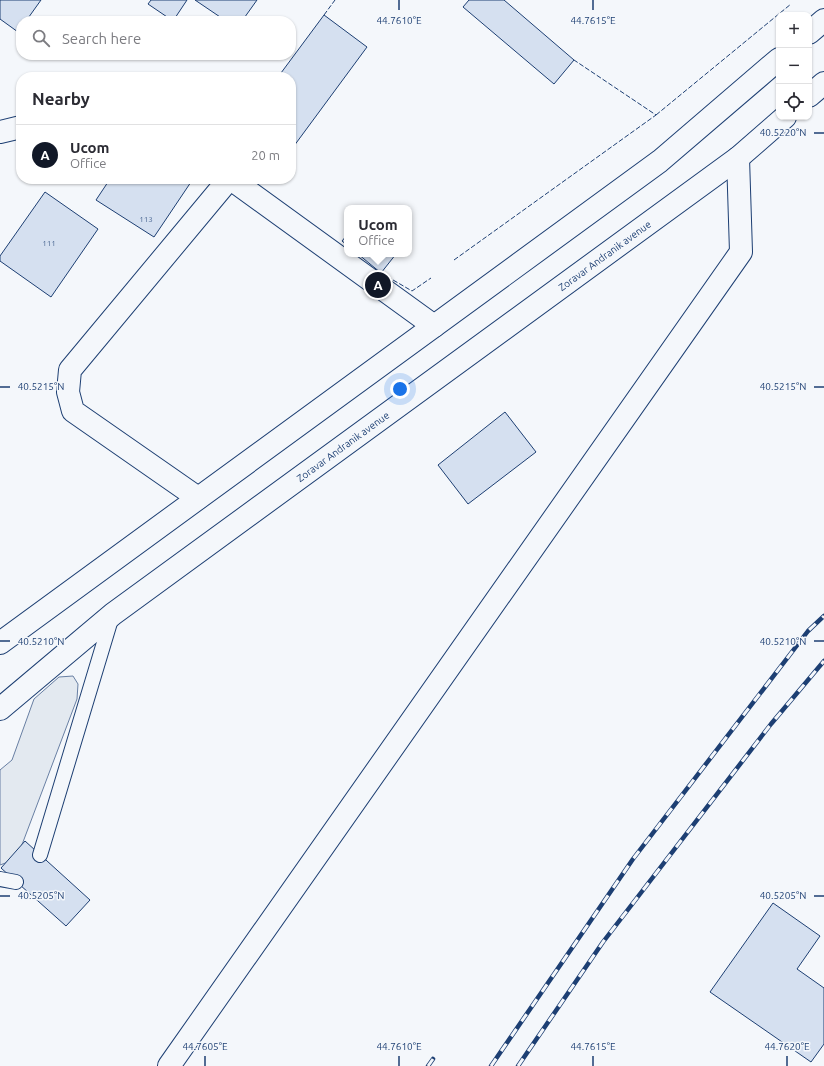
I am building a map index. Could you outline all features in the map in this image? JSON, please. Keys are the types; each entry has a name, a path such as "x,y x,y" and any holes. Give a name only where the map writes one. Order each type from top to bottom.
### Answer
{"main road":[{"path":"812,30 824,20"},
{"path":"0,643 660,161 776,62"},
{"path":"812,93 824,82"},
{"name":"Zoravar Andranik avenue","path":"0,709 113,614 738,158 782,120"},
{"path":"0,132 16,128"},
{"path":"169,1066 741,252 738,158"},
{"path":"198,498 73,411 68,392 70,370 226,184"},
{"path":"237,184 434,326"}],"lane":[{"path":"40,855 113,614"},
{"path":"0,879 16,882"}],"shaded area":[{"path":"73,676 78,684 77,699 23,842 15,857 0,865 0,770 12,760 34,699 59,677"}],"building":[{"path":"0,0 41,0 30,16 16,16 16,31 0,19"},
{"path":"151,0 187,0 176,16 166,16 148,4"},
{"path":"195,0 257,0 246,16 219,16"},
{"path":"469,0 504,0 574,60 554,84 463,7"},
{"path":"324,15 367,47 296,143 296,72 282,72 291,60 296,60 296,53"},
{"path":"107,184 190,184 154,237 96,200"},
{"path":"45,192 98,229 51,297 0,261 0,256"},
{"path":"362,257 394,257 381,273"},
{"path":"505,412 536,452 468,504 438,465"},
{"path":"25,841 90,900 66,926 1,868"},
{"path":"773,903 820,936 797,969 824,988 824,1044 811,1062 710,992"}],"railway":[{"path":"491,1066 633,859 808,631 824,616"},
{"path":"518,1066 603,942 771,724 824,661"},
{"path":"428,1066 433,1059"}],"fence":[{"path":"324,15 335,0"},
{"path":"656,115 791,4"},
{"path":"454,260 656,115 574,60"},
{"path":"381,273 412,291 431,278"}],"place":[{"name":"Ucom","path":"378,285"}]}
